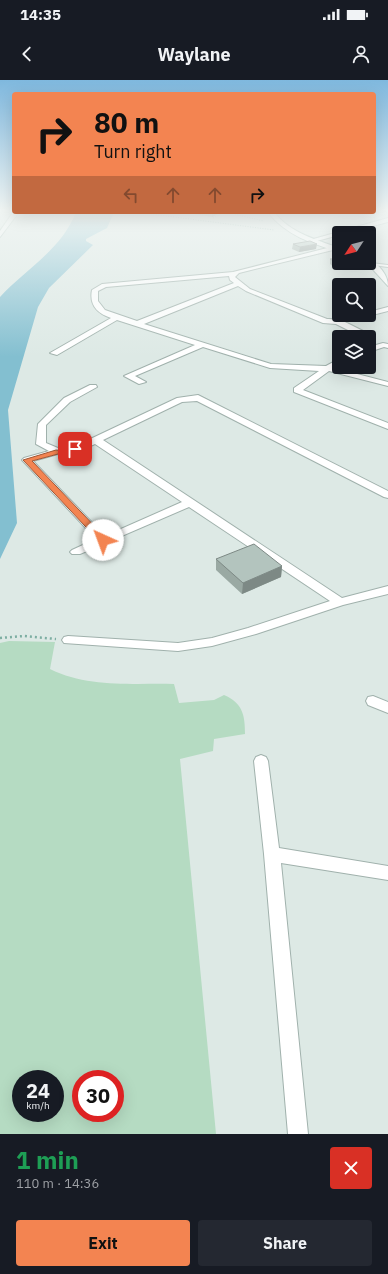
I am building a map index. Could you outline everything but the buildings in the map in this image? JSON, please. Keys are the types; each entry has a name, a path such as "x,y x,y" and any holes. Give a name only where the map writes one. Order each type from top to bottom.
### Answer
{"street":[{"path":"295,259 234,274 104,285 97,287 93,297 97,308 106,314 139,323 201,345 270,366 329,369 388,384"},
{"path":"376,270 388,284"},
{"path":"234,274 233,280 238,284 309,315 332,322"},
{"path":"139,323 176,307 238,284"},
{"path":"376,312 388,309"},
{"path":"54,353 117,317"},
{"path":"338,322 355,330"},
{"path":"376,340 386,345"},
{"path":"142,382 128,376 201,345"},
{"path":"376,348 386,345"},
{"path":"332,367 297,390 388,426"},
{"path":"93,387 67,400 42,424 41,444 65,454 180,400 198,398 388,495"},
{"path":"96,440 340,602"},
{"path":"59,451 27,460 103,540"},
{"path":"76,552 191,502"},
{"path":"68,640 178,647 212,642 252,631 340,602 388,590"},
{"path":"373,701 388,708"},
{"path":"261,761 272,854 298,1134"},
{"path":"272,854 388,873"}],"lane":[{"path":"376,264 388,266"}],"path":[{"path":"0,638 24,636 68,640"}],"green space":[{"path":"9,641 55,642 50,669 65,675 95,682 126,684 174,684 179,703 214,700 224,695 235,702 242,711 245,734 214,739 213,751 180,759 216,1134 0,1134 0,643"}],"water":[{"path":"41,259 78,259 49,288 38,307 8,410 17,523 0,559 0,297"}],"route":[{"path":"75,449 65,454 59,451 27,460 103,540"}]}
